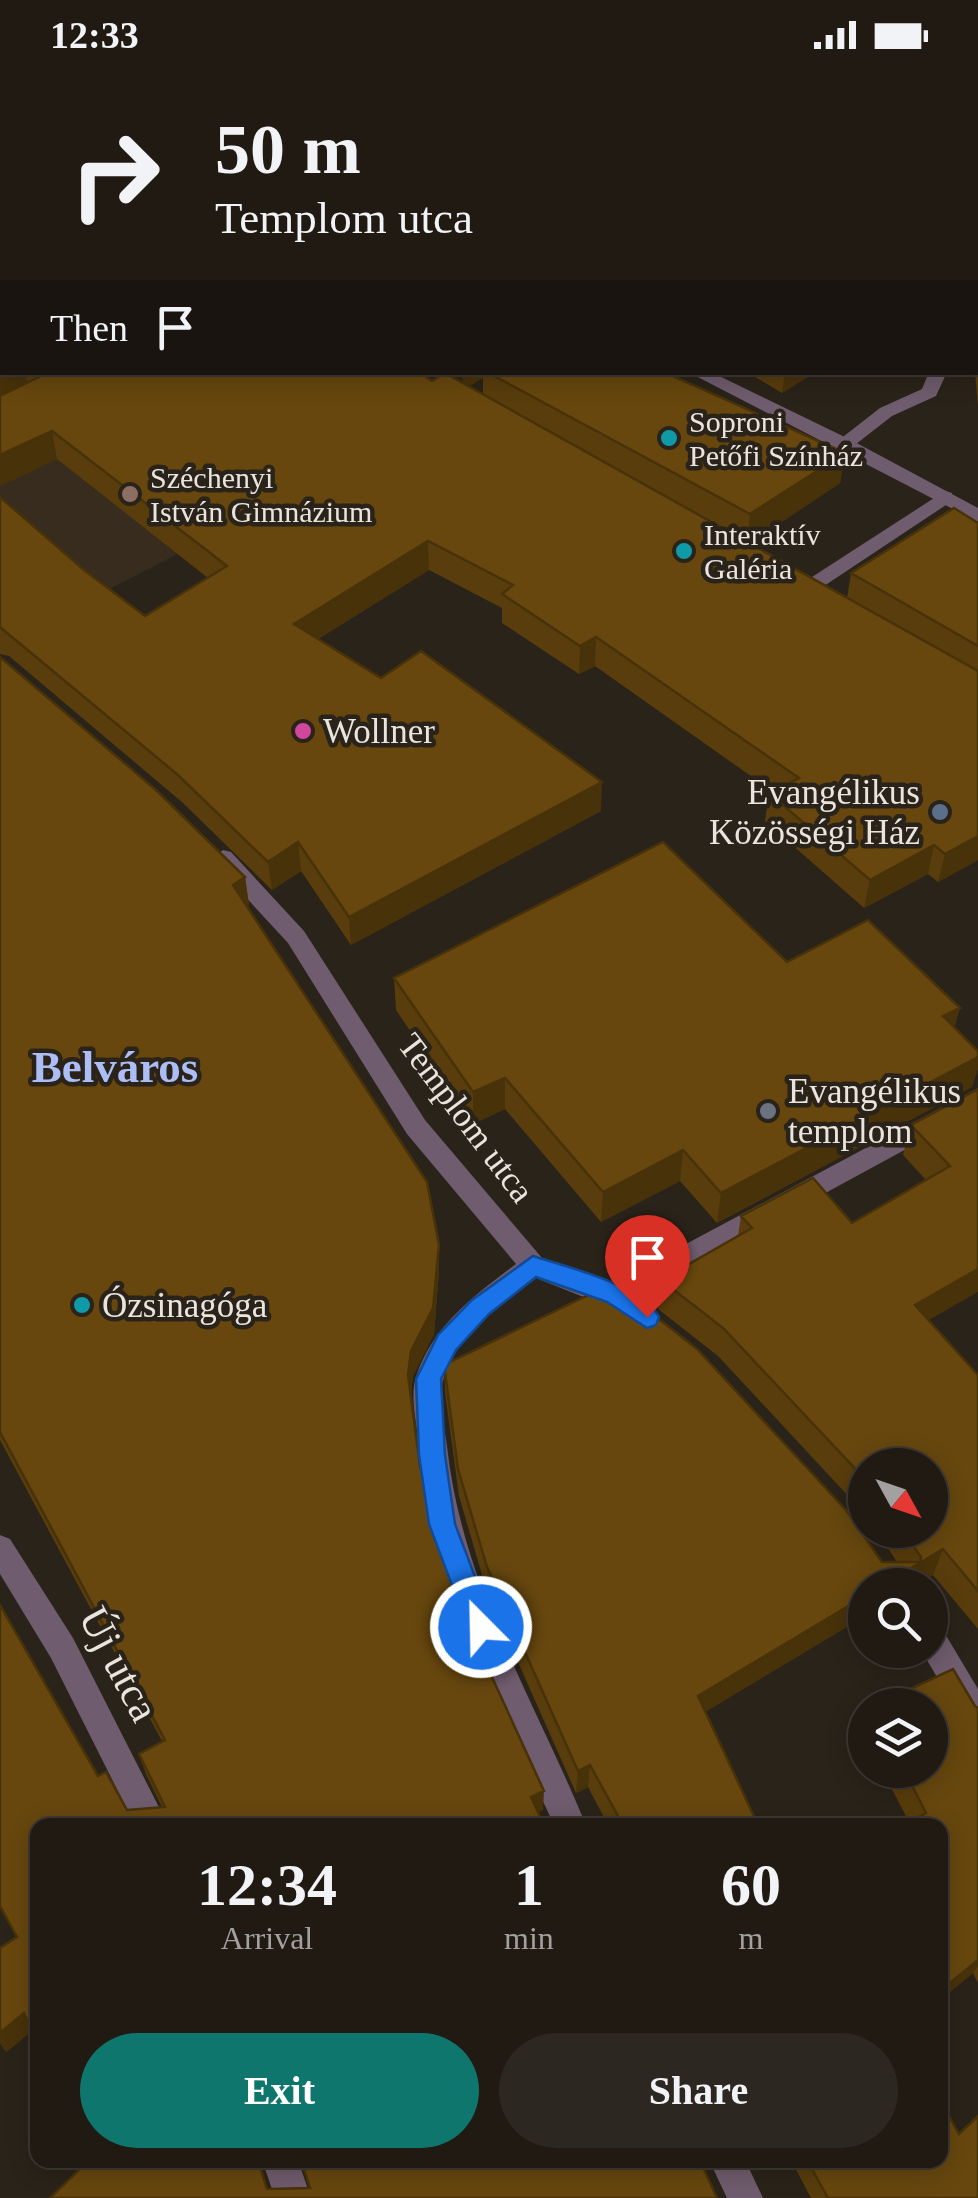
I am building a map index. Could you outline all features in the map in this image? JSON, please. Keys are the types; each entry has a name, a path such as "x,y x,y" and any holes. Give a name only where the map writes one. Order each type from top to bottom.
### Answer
{"street":[{"path":"702,375 844,444 978,516"},
{"path":"844,444 886,412 930,392 937,375"},
{"path":"805,590 945,496"},
{"name":"Templom utca","path":"198,836 296,937 416,1127 533,1266"},
{"path":"615,1295 978,1098"},
{"path":"567,1818 466,1594 442,1524 432,1455 429,1379 447,1342 480,1307 533,1266 615,1295 647,1317"},
{"name":"Új utca","path":"0,1548 62,1648 148,1818"},
{"path":"948,1667 978,1716"},
{"path":"283,2168 292,2198"},
{"path":"731,2168 745,2198"}],"shaded area":[{"name":"Széchenyi István Gimnázium","path":"0,427 273,505 90,599 0,625"}],"building":[{"path":"43,375 423,375 432,381 449,375 978,671 978,836 945,854 934,845 870,880 769,793 799,778 596,637 580,646 502,594 513,585 428,541 294,624 381,678 421,651 602,782 349,917 298,842 268,862 178,775 0,627 0,497 84,570 145,616 227,566 52,431 0,455 0,396"},
{"name":"Soproni Petőfi Színház","path":"493,375 671,375 845,453 750,514"},
{"path":"954,508 978,523 978,646 851,573"},
{"path":"0,657 156,790 245,877 233,885 427,1182 439,1245 433,1308 411,1351 408,1375 420,1466 447,1567 544,1791 531,1797 541,1818 30,1818 30,2027 24,2013 0,2033 0,1948 17,1937 0,1906 0,1605 98,1776 106,1772 127,1810 165,1807 139,1754 165,1740 0,1432"},
{"path":"663,842 787,962 868,920 960,1008 943,1016 978,1051 978,1057 721,1193 683,1150 603,1192 505,1078 473,1092 394,978"},
{"path":"978,1089 978,1269 915,1305 978,1375 978,1591 943,1549 911,1568 848,1568 848,1606 698,1696 755,1818 619,1818 590,1765 578,1771 487,1567 458,1469 444,1365 609,1285 625,1300 631,1297 697,1349 846,1510 848,1548 872,1548 882,1562 920,1562 915,1548 948,1548 948,1448 848,1448 848,1461 723,1328 661,1280 752,1228 741,1216 813,1178 852,1223 950,1166 911,1125"},
{"path":"953,1669 978,1708 978,1960 948,1984 948,1818 916,1818 926,1813 913,1788 948,1788 948,1688 912,1688"},
{"path":"948,2114 959,2134 978,2116 978,2198 828,2198 811,2168 948,2168"},
{"path":"81,2168 260,2168 267,2189 310,2188 304,2168 704,2168 717,2198 50,2198"}],"place":[{"name":"Soproni Petőfi Színház","path":"669,438"},
{"name":"Széchenyi István Gimnázium","path":"130,494"},
{"name":"Interaktív Galéria","path":"684,551"},
{"name":"Wollner","path":"303,731"},
{"name":"Evangélikus Közösségi Ház","path":"940,812"},
{"name":"Evangélikus templom","path":"768,1111"},
{"name":"Ózsinagóga","path":"82,1305"}],"district":[{"name":"Belváros","path":"115,1067"}],"route":[{"path":"481,1627 442,1524 432,1455 429,1379 447,1342 480,1307 533,1266 615,1295 647,1317"}]}
